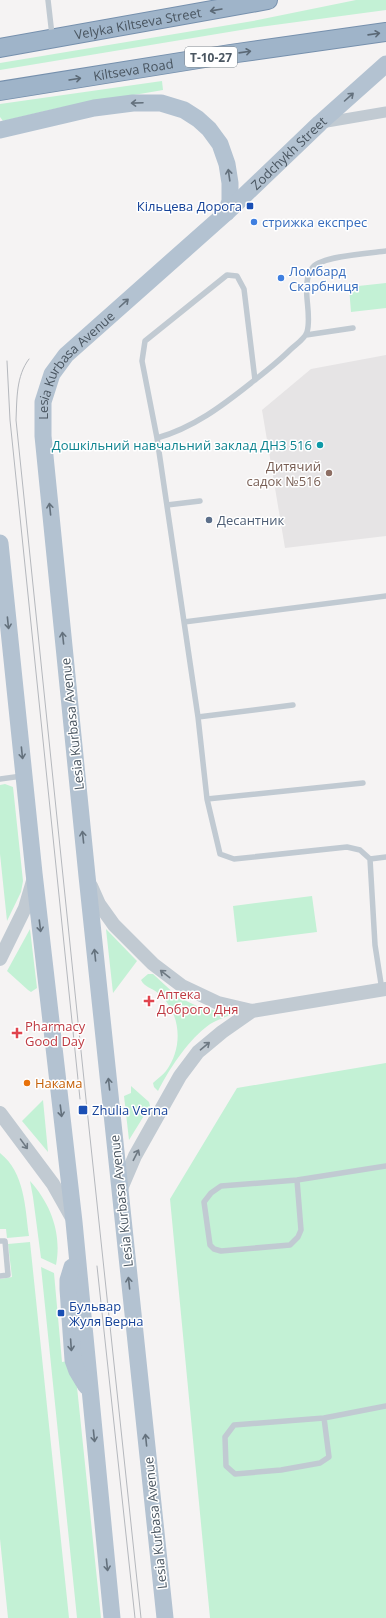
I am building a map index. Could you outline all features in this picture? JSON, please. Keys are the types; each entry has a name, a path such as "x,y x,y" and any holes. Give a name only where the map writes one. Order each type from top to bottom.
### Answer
{"highway":[{"name":"Velyka Kiltseva Street","path":"0,48 268,0"},
{"name":"Kiltseva Road","path":"0,92 230,54 386,32"}],"main road":[{"path":"320,123 386,64"},
{"path":"0,130 94,108 133,103 161,102 184,110 209,129 220,144 228,164 230,183 230,201 226,213"},
{"name":"Zodchykh Street","path":"226,213 320,123"},
{"name":"Lesia Kurbasa Avenue","path":"165,1618 87,876 43,436 43,402 52,374 66,355 226,213"},
{"path":"0,543 34,873 77,1252 68,1280 72,1360 89,1391 90,1397 112,1618"}],"street":[{"name":"Zodchykh Street","path":"320,123 386,112"},
{"path":"0,959 25,908 34,873"},
{"path":"87,876 98,904 114,925 153,964 182,986 218,1003 252,1011 384,990"},
{"path":"120,1191 135,1156 180,1076 198,1052 222,1032 252,1011"},
{"path":"0,1113 53,1184 74,1222"}],"lane":[{"path":"48,0 52,38"},
{"path":"158,438 200,420 221,407 274,366 306,334 309,314 307,279 313,266 324,260 386,251"},
{"path":"255,380 244,288 237,276 227,275 145,341 142,361 158,438 198,717 207,799 220,854 226,858 234,859 347,846 360,850 370,859 375,946 384,990"},
{"path":"306,334 353,328"},
{"path":"167,505 200,501"},
{"path":"184,622 386,596"},
{"path":"198,717 293,705"},
{"path":"0,779 24,776"},
{"path":"207,799 363,783"},
{"path":"370,859 386,857"},
{"path":"297,1180 301,1230 298,1237 290,1245 221,1251 214,1249 210,1245 204,1202 210,1194 221,1186 297,1180 386,1166"},
{"path":"0,1241 5,1241 8,1275 0,1276"},
{"path":"324,1418 329,1457 320,1464 281,1470 235,1474 226,1466 225,1437 234,1425 324,1418 386,1406"}],"shaded area":[{"name":"Дитячий садок №516","path":"386,355 386,536 285,548 262,410 311,369"}],"green space":[{"path":"356,0 386,0 386,10 253,28 0,70 0,63 253,21"},
{"path":"162,81 163,90 58,108 3,121 0,117 0,104"},
{"path":"386,283 386,308 351,312 349,287"},
{"path":"5,784 13,787 23,881 21,892 7,921 0,854 0,785"},
{"path":"312,896 317,932 237,942 233,906"},
{"path":"30,929 37,988 31,992 7,971"},
{"path":"106,929 137,961 113,993"},
{"path":"148,974 153,974 178,997 199,1007 233,1014 211,1023 191,1041 178,1057 158,1091 154,1087 153,1083 165,1072 172,1062 176,1051 177,1030 175,1020 166,1001 141,980"},
{"path":"386,1063 386,1618 210,1618 170,1199 237,1088"},
{"path":"131,1086 149,1102 150,1106 129,1140 124,1096 131,1093"},
{"path":"43,1100 48,1152 22,1121"},
{"path":"0,1153 15,1170 19,1180 25,1202 29,1236 7,1238 6,1229 0,1229"},
{"path":"30,1181 44,1199 53,1220 57,1242 56,1265 41,1258"},
{"path":"30,1242 69,1618 8,1618 0,1539 0,1279 12,1277 8,1244"},
{"path":"41,1267 54,1273 62,1362 68,1361 77,1387 101,1618 77,1618"}],"tram line":[{"path":"29,359 19,380 16,420 141,1618"},
{"path":"7,361 10,420 80,1099"},
{"path":"97,1266 135,1618"}],"place":[{"name":"Кільцева Дорога","path":"250,206"},
{"name":"стрижка експрес","path":"254,222"},
{"name":"Ломбард Скарбниця","path":"281,278"},
{"name":"Дошкільний навчальний заклад ДНЗ 516","path":"320,445"},
{"name":"Дитячий садок №516","path":"329,473"},
{"name":"Десантник","path":"209,520"},
{"name":"Аптека Доброго Дня","path":"149,1001"},
{"name":"Pharmacy Good Day","path":"17,1033"},
{"name":"Накама","path":"27,1083"},
{"name":"Zhulia Verna","path":"83,1110"},
{"name":"Бульвар Жуля Верна","path":"61,1313"}]}
